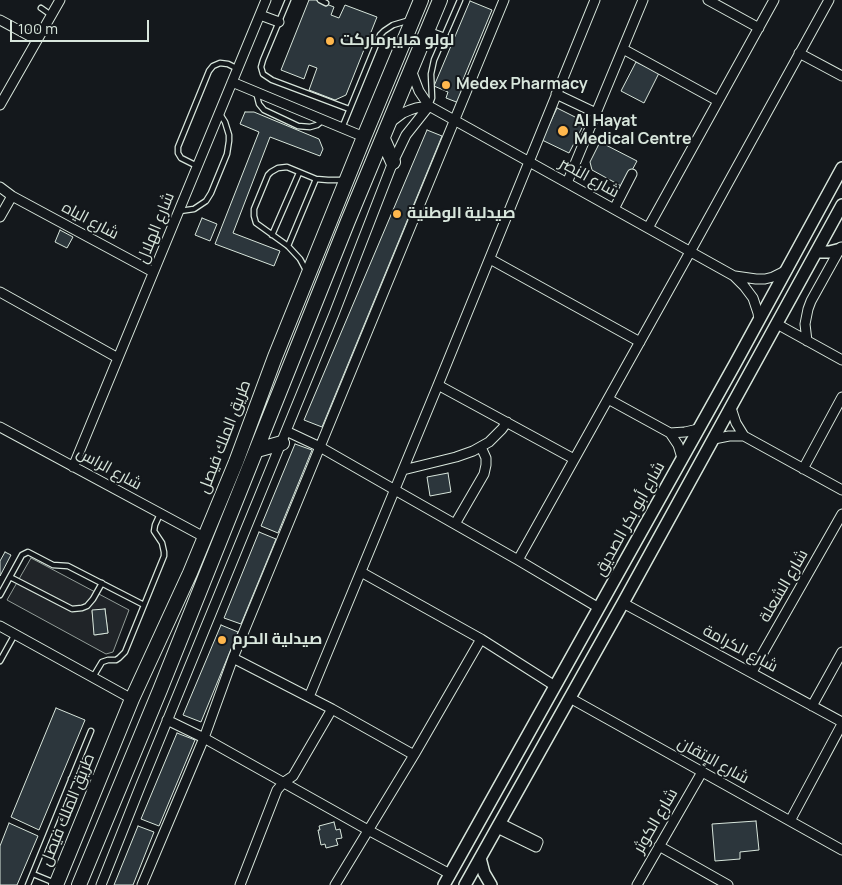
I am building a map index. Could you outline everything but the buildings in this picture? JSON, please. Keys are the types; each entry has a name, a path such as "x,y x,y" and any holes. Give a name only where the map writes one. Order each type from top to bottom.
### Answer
{"main road":[{"name":"طريق الملك فيصل","path":"57,885 132,699 190,573 236,462 275,356 421,0"},
{"name":"طريق الملك فيصل","path":"79,885 257,450 310,313 440,0"},
{"path":"426,34 442,40"},
{"path":"382,139 393,162"},
{"path":"257,450 284,437"},
{"path":"160,690 173,642 211,545 210,541 204,537"}],"street":[{"path":"0,105 60,0"},
{"name":"شارع الهلال","path":"73,467 266,0"},
{"path":"142,885 204,738 233,658 504,0"},
{"path":"309,697 595,0"},
{"path":"567,183 643,0"},
{"path":"708,0 758,28"},
{"path":"648,228 774,0"},
{"path":"518,560 829,0"},
{"path":"260,15 279,22"},
{"path":"0,20 37,40"},
{"path":"623,49 718,101"},
{"path":"800,53 842,76"},
{"path":"411,70 419,91 429,106"},
{"path":"232,82 364,137"},
{"path":"556,94 596,113"},
{"path":"388,125 410,110 429,106"},
{"path":"101,885 334,314 393,162 406,135 429,106"},
{"name":"شارع النصر","path":"429,106 734,276 753,298 759,320"},
{"name":"شارع أبو بكر الصديق","path":"444,885 842,168"},
{"path":"614,209 632,174"},
{"name":"شارع الياه","path":"0,188 154,272"},
{"path":"0,216 12,196"},
{"path":"465,885 842,206"},
{"path":"817,252 829,252 841,248"},
{"path":"807,341 805,324 811,301 841,248"},
{"path":"490,259 640,342"},
{"name":"شارع النصر","path":"734,276 748,279 765,279 787,270"},
{"path":"0,292 118,358"},
{"path":"778,324 842,360"},
{"path":"438,385 574,459"},
{"path":"803,468 842,397"},
{"path":"608,399 670,433 678,445 682,458"},
{"path":"731,408 736,423 744,436"},
{"path":"403,470 465,455 481,447 496,436 507,422"},
{"name":"شارع الراس","path":"0,427 204,537"},
{"path":"670,433 698,429"},
{"path":"714,439 744,436 842,490"},
{"path":"284,437 320,447 598,608"},
{"path":"455,524 484,474 486,458 481,447"},
{"name":"شارع الشعلة","path":"752,672 842,514"},
{"path":"360,572 482,640 555,686"},
{"name":"شارع الكرامة","path":"623,603 842,723"},
{"path":"0,626 132,699"},
{"path":"335,885 482,640"},
{"path":"812,706 842,652"},
{"path":"233,658 332,708 414,755"},
{"name":"شارع الإتقان","path":"570,698 842,850"},
{"path":"252,885 241,882 278,790 284,782 293,776 332,708"},
{"path":"167,720 204,738 450,874"},
{"path":"790,821 842,723"},
{"path":"498,827 506,799 532,753 532,747 527,744 519,750"},
{"name":"شارع الكوثر","path":"637,885 702,772"},
{"path":"659,846 728,885"},
{"path":"480,858 484,874 491,885"}],"lane":[{"path":"288,0 262,63 262,70 272,80 349,109"},
{"path":"320,0 326,3"},
{"path":"429,106 432,98 432,67 460,0"},
{"path":"41,8 51,15"},
{"path":"342,128 380,35 393,26 413,20"},
{"path":"197,166 181,158 178,150 209,71 213,66 220,63 228,64 238,69"},
{"path":"257,92 257,100 264,110 298,126 310,128 323,120"},
{"path":"179,211 194,209 208,197 227,154 229,141 227,128 220,112"},
{"path":"308,274 300,259 288,246 259,225 254,216 254,209 268,175 274,169 291,168 316,179 334,181 347,179"},
{"path":"272,235 299,173"},
{"path":"288,246 316,179"},
{"path":"92,677 102,662 116,660 123,656 164,556 162,543 154,531 160,514"},
{"path":"0,595 22,555 28,552 53,565 68,566 144,605"},
{"path":"10,577 72,609 87,606 102,584"},
{"path":"0,661 15,634"},
{"path":"28,885 91,731"},
{"path":"71,779 100,776"},
{"path":"33,874 57,885"}],"shaded area":[{"path":"31,558 129,610 113,652 106,654 7,600","holes":["105,609 108,633 95,635 92,611"]}],"place":[{"name":"لولو هايبرماركت","path":"330,41"},
{"name":"Medex Pharmacy","path":"446,85"},
{"name":"Al Hayat Medical Centre","path":"563,131"},
{"name":"صيدلية الوطنية","path":"397,214"},
{"name":"صيدلية الحرم","path":"222,640"}]}
